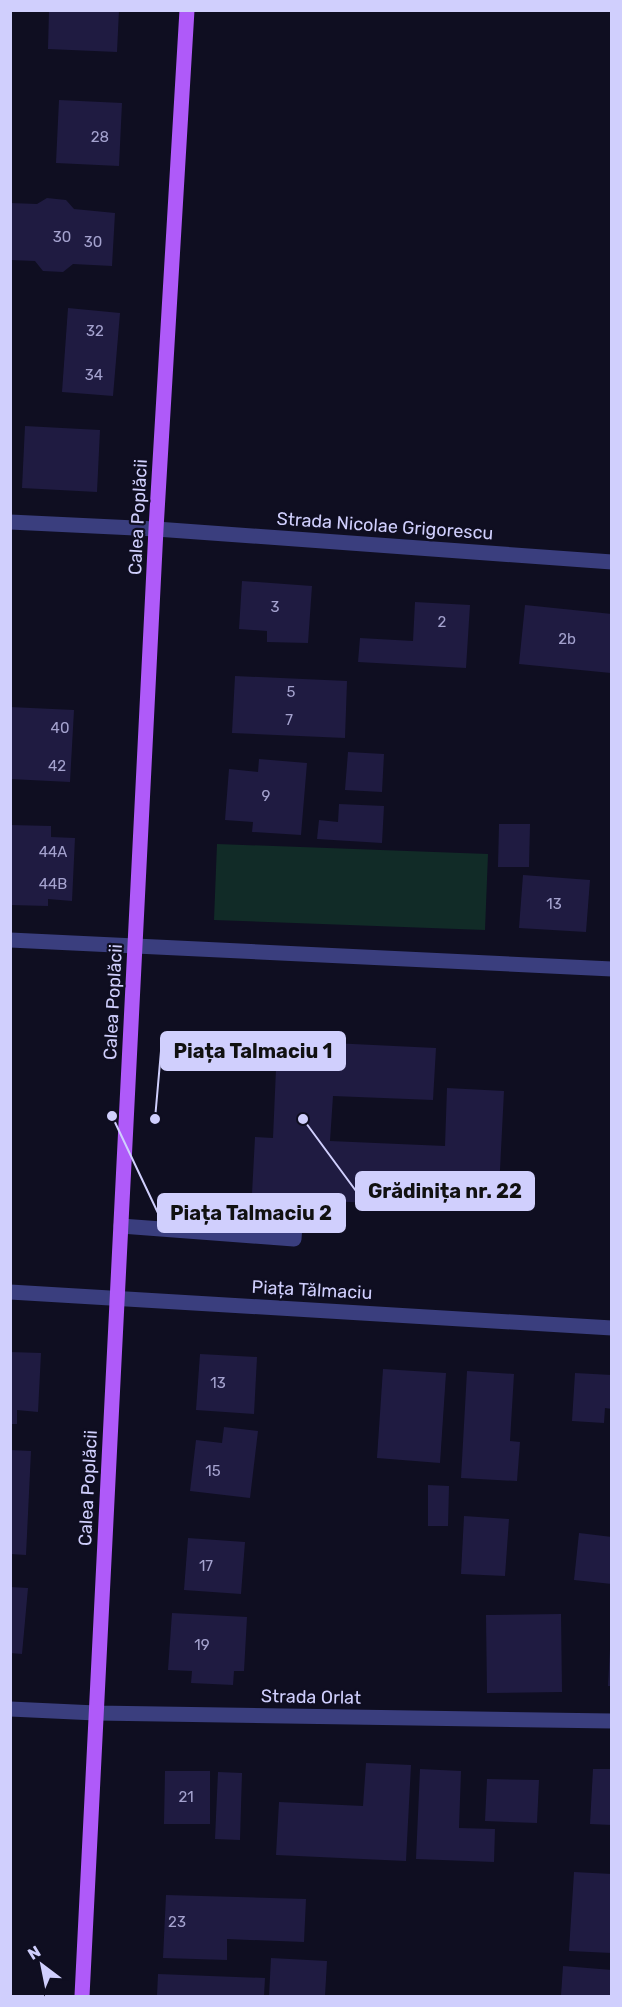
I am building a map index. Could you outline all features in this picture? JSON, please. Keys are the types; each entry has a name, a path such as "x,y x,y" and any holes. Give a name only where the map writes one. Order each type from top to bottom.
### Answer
{"main road":[{"name":"Calea Poplăcii","path":"82,1996 156,529 187,10"}],"street":[{"name":"Strada Nicolae Grigorescu","path":"10,522 156,529 612,562"},
{"path":"10,940 612,969"},
{"path":"121,1226 294,1239 296,1211"},
{"name":"Piața Tălmaciu","path":"10,1292 612,1328"},
{"name":"Strada Orlat","path":"10,1709 96,1713 612,1721"}],"green space":[{"path":"217,844 488,854 485,930 214,920"}],"building":[{"path":"49,10 119,10 117,52 48,49"},
{"path":"59,100 122,103 119,166 56,163"},
{"path":"47,198 66,200 74,209 115,213 112,266 73,264 63,272 43,271 35,261 10,260 10,203 37,204"},
{"path":"68,308 120,313 113,396 62,392"},
{"path":"25,426 100,430 97,492 22,488"},
{"path":"242,581 312,586 308,643 267,642 267,631 239,629"},
{"path":"415,602 470,605 466,668 358,662 360,638 413,641"},
{"path":"525,605 612,614 611,673 519,664"},
{"path":"235,676 347,681 345,738 232,733"},
{"path":"10,707 74,710 70,782 10,779"},
{"path":"348,752 384,754 382,792 345,790"},
{"path":"259,759 307,763 301,835 252,832 253,822 225,820 229,769 258,772"},
{"path":"339,804 384,806 382,843 317,839 319,820 338,822"},
{"path":"499,824 530,824 529,867 498,867"},
{"path":"10,825 51,826 51,837 75,838 72,901 48,899 48,906 10,905"},
{"path":"523,875 590,880 586,932 519,928"},
{"path":"332,1043 436,1048 433,1100 333,1096 330,1141 445,1146 447,1088 504,1091 498,1209 307,1200 306,1211 281,1210 282,1195 252,1194 255,1137 273,1138 277,1046 332,1049"},
{"path":"10,1352 41,1353 38,1412 17,1410 17,1424 10,1424"},
{"path":"200,1354 257,1357 254,1414 196,1410"},
{"path":"383,1369 446,1373 440,1463 377,1458"},
{"path":"467,1371 514,1374 510,1441 520,1442 517,1481 461,1478"},
{"path":"575,1373 612,1375 612,1409 605,1408 604,1423 572,1421"},
{"path":"224,1427 258,1431 250,1498 190,1491 196,1440 222,1443"},
{"path":"10,1450 31,1451 26,1555 10,1554"},
{"path":"428,1485 449,1486 448,1526 428,1526"},
{"path":"464,1516 509,1519 505,1576 461,1574"},
{"path":"579,1533 612,1537 612,1584 574,1580"},
{"path":"188,1538 245,1542 241,1594 184,1590"},
{"path":"10,1587 28,1588 22,1654 10,1653"},
{"path":"172,1613 247,1617 244,1671 234,1671 233,1685 191,1683 192,1671 168,1670"},
{"path":"561,1614 562,1692 487,1693 486,1615"},
{"path":"610,1649 612,1650 612,1686 608,1686"},
{"path":"366,1763 411,1765 406,1861 276,1855 279,1802 363,1806"},
{"path":"420,1769 461,1771 459,1828 495,1829 494,1862 416,1859"},
{"path":"593,1769 612,1769 612,1825 590,1824"},
{"path":"165,1771 210,1771 210,1824 164,1824"},
{"path":"218,1772 242,1773 240,1840 215,1839"},
{"path":"487,1779 539,1780 537,1823 485,1821"},
{"path":"574,1872 612,1874 612,1953 569,1951"},
{"path":"166,1895 306,1899 304,1942 227,1939 227,1960 163,1958"},
{"path":"271,1958 327,1961 325,1996 269,1996"},
{"path":"563,1966 612,1970 612,1996 561,1996"},
{"path":"158,1974 265,1978 264,1996 157,1996"}],"place":[{"name":"Piața Talmaciu 2","path":"112,1116"},
{"name":"Piața Talmaciu 1","path":"155,1119"},
{"name":"Grădinița nr. 22","path":"303,1119"}]}
